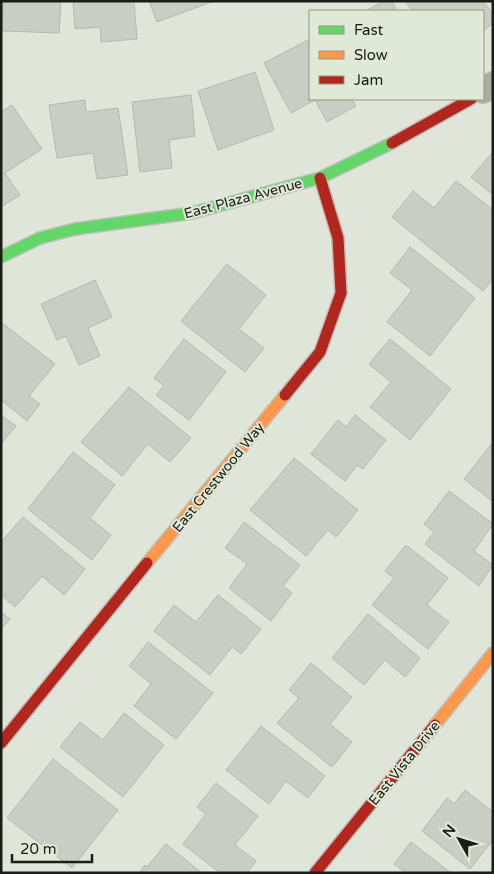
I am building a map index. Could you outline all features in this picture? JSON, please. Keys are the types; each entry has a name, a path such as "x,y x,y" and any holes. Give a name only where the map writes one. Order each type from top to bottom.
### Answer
{"street":[{"name":"East Plaza Avenue","path":"1,256 40,238 75,230 192,212 320,178 407,136 469,100"},
{"name":"East Crestwood Way","path":"1,743 320,352 341,293 338,238 320,178"},
{"name":"East Vista Drive","path":"315,873 493,653"}],"building":[{"path":"3,1 61,1 59,33 2,31"},
{"path":"73,1 134,1 137,39 101,42 100,27 75,29"},
{"path":"149,1 214,1 157,22"},
{"path":"384,1 392,1 396,10 367,10"},
{"path":"405,1 483,1 493,14 493,23 484,30 484,10 412,10"},
{"path":"309,40 309,100 315,100 291,113 264,63"},
{"path":"255,72 274,130 218,150 198,91"},
{"path":"191,95 195,136 169,140 172,168 140,172 132,102"},
{"path":"85,100 86,112 118,108 128,175 97,179 93,153 57,158 49,105"},
{"path":"315,100 353,100 356,106 327,122"},
{"path":"12,105 42,149 5,173 20,195 1,207 1,112"},
{"path":"493,154 493,195 471,177"},
{"path":"456,181 493,210 493,279 483,291 392,217 413,191 434,208"},
{"path":"410,247 475,298 430,356 387,322 412,290 390,273"},
{"path":"227,264 266,295 239,329 264,348 245,372 181,321"},
{"path":"95,280 112,317 88,328 100,356 79,365 66,336 57,340 41,304"},
{"path":"1,322 55,364 29,396 40,404 27,421 1,400"},
{"path":"184,339 226,372 189,420 156,395 164,386 154,378"},
{"path":"390,339 451,389 410,440 370,407 391,382 369,364"},
{"path":"129,387 191,438 170,462 148,444 122,476 81,442"},
{"path":"1,415 16,426 1,444"},
{"path":"355,415 386,440 363,469 357,465 345,481 311,454 338,420 346,427"},
{"path":"493,442 493,502 464,479"},
{"path":"73,452 115,485 90,518 111,535 92,560 28,509"},
{"path":"294,458 358,510 336,537 328,530 306,556 250,510"},
{"path":"449,491 493,524 474,551 493,565 479,586 425,544 434,532 424,524"},
{"path":"23,517 85,569 64,595 42,576 15,607 1,595 1,542"},
{"path":"244,522 300,565 283,586 292,593 271,621 229,588 247,564 225,548"},
{"path":"406,545 448,578 427,605 449,622 428,649 372,605 394,578 385,571"},
{"path":"218,595 261,629 241,654 232,647 210,675 154,631 174,605 196,622"},
{"path":"1,612 10,619 1,629"},
{"path":"368,614 420,658 405,677 385,660 364,685 332,658"},
{"path":"148,642 213,693 176,739 134,706 151,684 129,666"},
{"path":"311,663 352,697 330,724 352,742 332,767 277,723 299,698 289,690"},
{"path":"124,713 164,745 123,797 60,747 80,722 103,740"},
{"path":"261,726 325,776 308,798 286,781 269,804 226,770"},
{"path":"53,759 118,810 72,868 7,818"},
{"path":"216,783 258,816 235,845 256,861 247,873 220,873 183,844 206,814 197,807"},
{"path":"465,790 493,812 493,840 470,869 422,831 447,798 454,804"},
{"path":"411,842 451,873 406,873 394,864"},
{"path":"166,844 202,873 139,873 145,865 147,867"}],"traffic: fast":[{"path":"1,257 40,238 75,229 192,213 320,178 392,143"}],"traffic: slow":[{"path":"147,563 285,395"},
{"path":"435,725 493,653"}],"traffic: jam":[{"path":"392,143 469,100"},
{"path":"285,395 320,352 341,293 338,238 320,178"},
{"path":"1,743 147,563"},
{"path":"315,873 435,725"}]}
